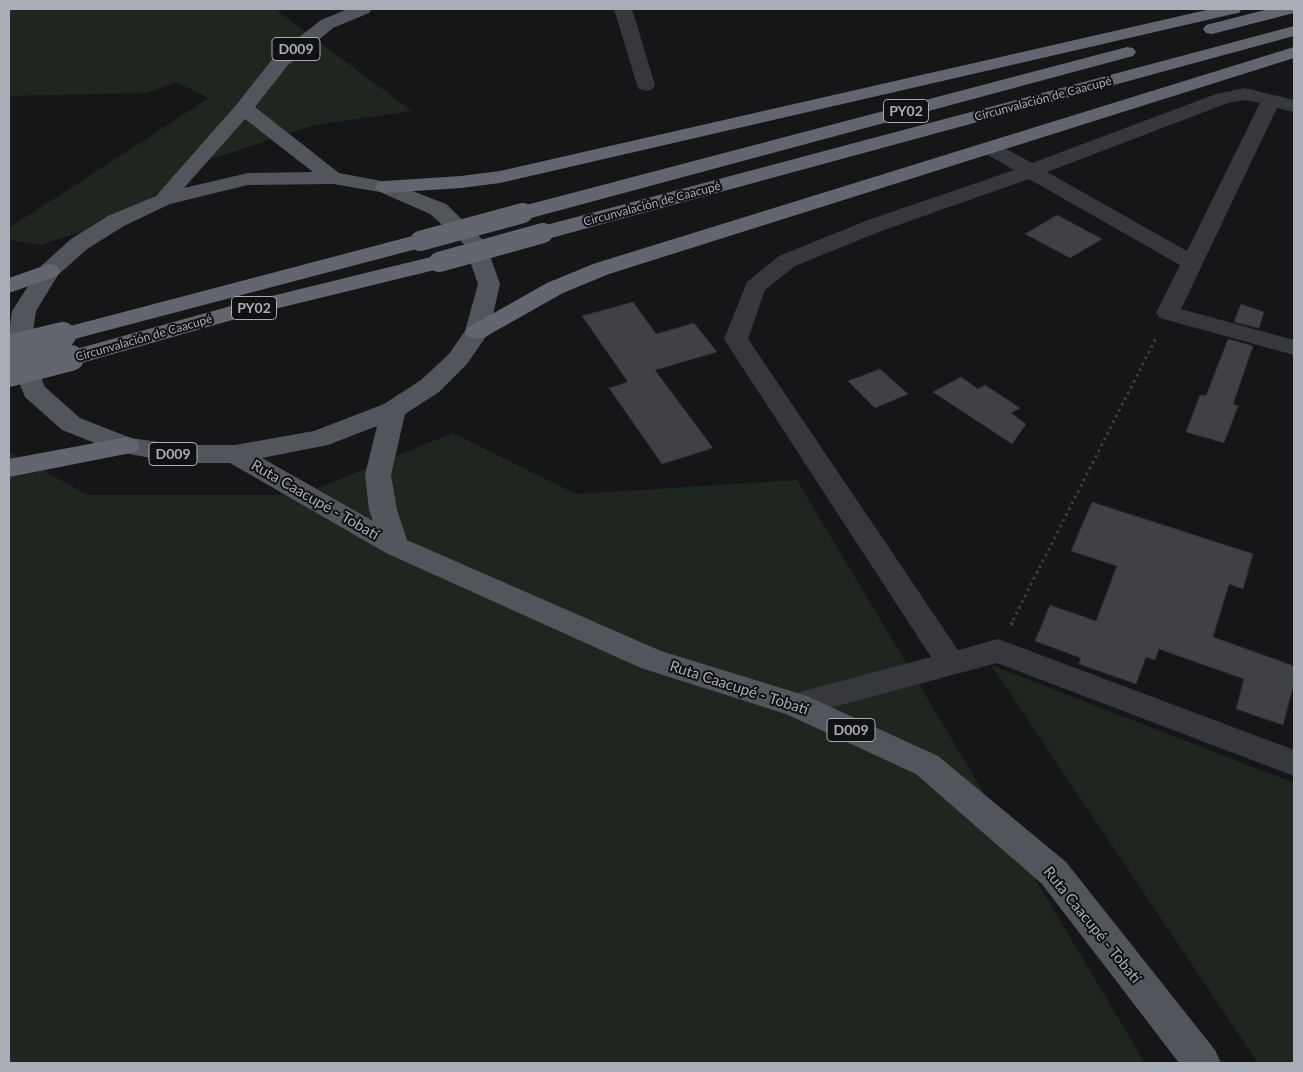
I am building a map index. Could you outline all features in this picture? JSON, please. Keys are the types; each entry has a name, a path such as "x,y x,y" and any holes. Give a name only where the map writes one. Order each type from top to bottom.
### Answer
{"highway":[{"path":"385,187 460,182 518,173 1233,9"},
{"name":"Circunvalación de Caacupé","path":"9,348 420,241 1288,9"},
{"name":"Circunvalación de Caacupé","path":"9,374 240,311 439,262 1294,31"},
{"path":"477,332 555,288 602,269 1294,52"},
{"path":"9,286 49,271"},
{"path":"9,468 127,446"}],"main road":[{"name":"D009","path":"163,200 244,108 281,61 327,24 363,9"},
{"name":"D009","path":"244,108 334,178"},
{"name":"D009","path":"334,178 385,187 438,209 474,242 489,284 477,332 458,359 430,386 393,410 319,440 235,454 179,454 127,446 71,424 34,391 18,352 24,310 49,271 79,244 116,220 163,200 248,179 334,178"},
{"name":"Ruta Caacupé - Tobatí","path":"393,410 378,476 383,510 396,546"},
{"name":"Ruta Caacupé - Tobatí","path":"235,454 396,546 652,660 796,705 927,765 1054,874 1202,1063"}],"street":[{"path":"623,9 646,85"},
{"path":"951,663 736,338 754,287 787,261 876,225 1032,172 1222,98 1245,94 1294,106"},
{"path":"1271,100 1168,313 1294,348"},
{"path":"990,148 1192,263"},
{"path":"796,705 998,651 1294,763"}],"path":[{"path":"998,651 1168,313"}],"shaded area":[{"path":"9,9 275,9 412,111 314,125 203,162 116,221 40,245 9,240 9,228 209,98 176,82 147,93 9,96"},
{"path":"453,433 576,494 797,480 1145,1063 9,1063 9,451 87,495 301,495"},
{"path":"991,665 1294,783 1294,1063 1258,1063"}],"building":[{"path":"1057,215 1102,239 1070,258 1025,234"},
{"path":"633,302 656,334 694,323 717,352 655,370 713,448 662,464 609,388 628,382 582,316"},
{"path":"1241,304 1264,312 1259,328 1234,322"},
{"path":"1228,339 1253,346 1233,404 1238,406 1224,443 1186,432 1200,395 1206,396"},
{"path":"880,369 908,394 875,408 848,381"},
{"path":"961,377 978,389 985,385 1020,408 1011,413 1026,424 1012,444 933,392"},
{"path":"1092,502 1253,554 1243,589 1229,584 1213,637 1294,666 1294,683 1283,725 1236,709 1244,679 1159,649 1155,660 1146,657 1136,684 1079,664 1081,658 1035,641 1050,605 1096,621 1117,566 1071,551"}]}
